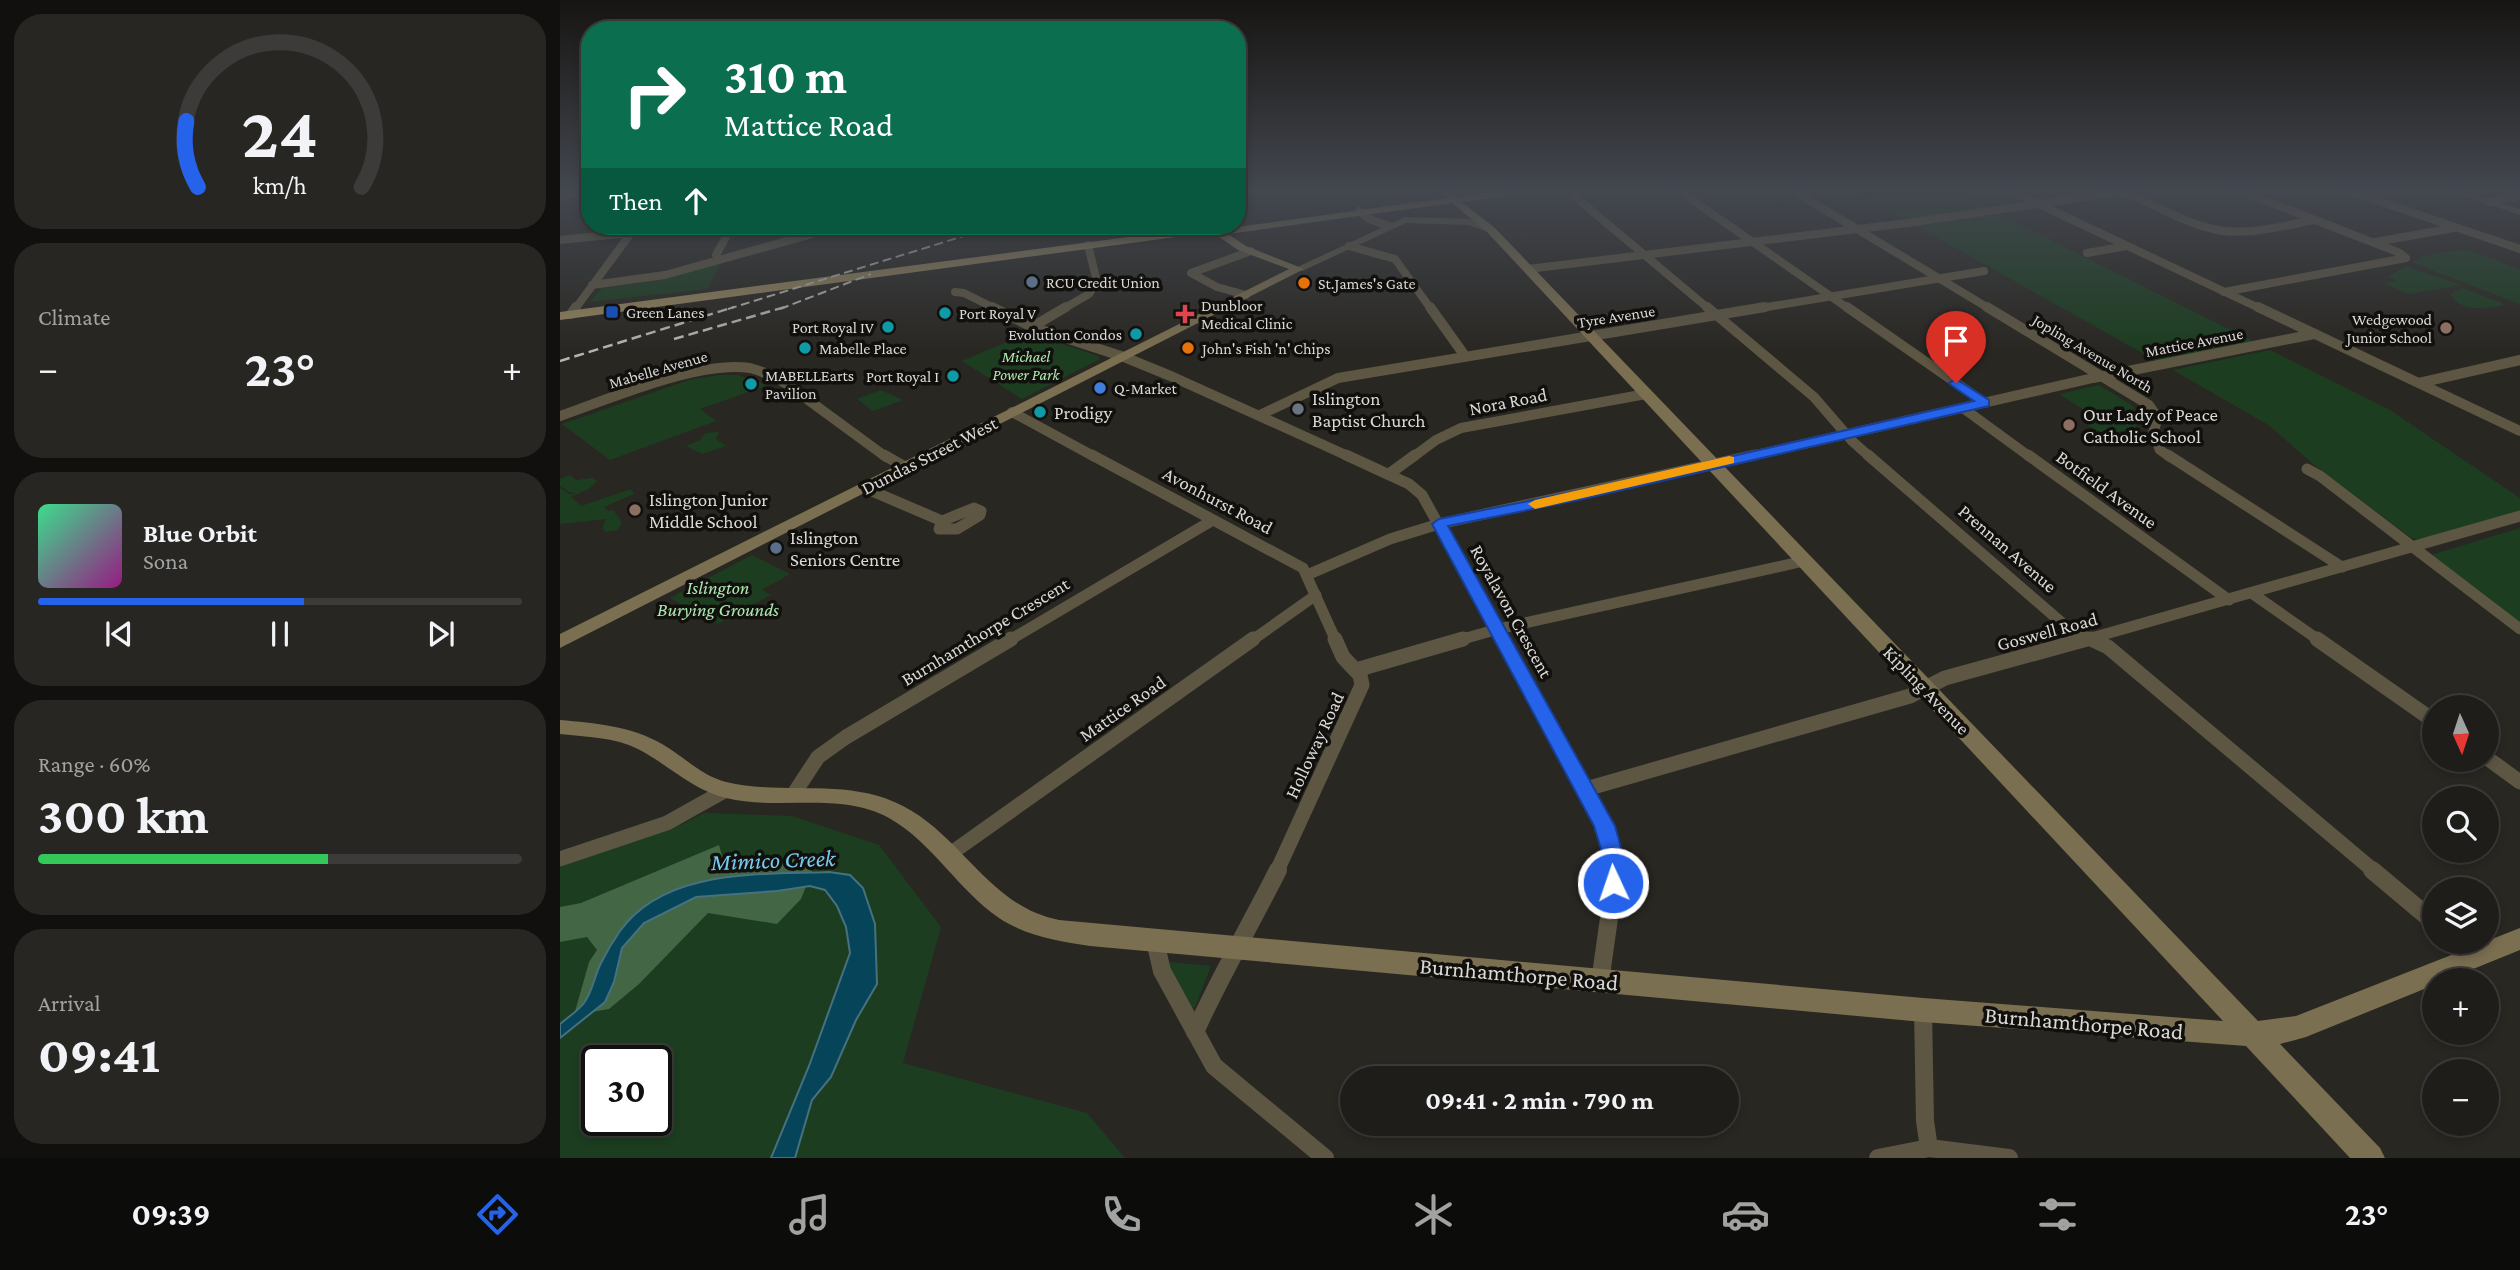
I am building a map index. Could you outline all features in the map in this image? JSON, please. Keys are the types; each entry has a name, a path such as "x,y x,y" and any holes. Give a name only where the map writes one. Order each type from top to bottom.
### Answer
{"main road":[{"path":"566,312 1115,244"},
{"path":"1235,244 1278,260"},
{"path":"1247,244 1297,269"},
{"name":"Kipling Avenue","path":"1504,244 2370,1158"},
{"name":"Dundas Street West","path":"560,642 1297,269"},
{"name":"Burnhamthorpe Road","path":"560,727 606,731 632,738 694,776 726,790 835,795 870,801 912,821 950,854 986,893 1028,922 1090,935 1600,982 2215,1034 2252,1034 2297,1028 2456,954"},
{"name":"Burnhamthorpe Road","path":"2499,943 2520,939"}],"street":[{"path":"566,312 592,285 623,244"},
{"path":"719,260 716,255 722,244"},
{"path":"592,285 651,278 773,244"},
{"name":"Dundas Street West","path":"1297,269 1353,244"},
{"name":"Prennan Avenue","path":"1630,244 1814,397 1843,433 2069,629 2108,647 2422,912"},
{"path":"1528,269 1729,244"},
{"path":"1757,244 1985,403"},
{"name":"Jopling Avenue North","path":"1882,244 2154,408 2158,418 2152,433 2168,456 2342,567"},
{"path":"2123,244 2520,431"},
{"path":"2224,292 2405,258 2404,255 2378,244"},
{"path":"2503,244 2520,250"},
{"path":"1349,246 1395,259 1465,356"},
{"path":"2087,253 2127,246"},
{"path":"1032,327 1089,294 1095,287 1097,282 1088,248"},
{"path":"1246,295 1217,287 1191,273 1251,251"},
{"name":"Tyre Avenue","path":"1260,415 1338,378 1984,271"},
{"name":"Royalavon Crescent","path":"955,292 964,293 1032,327 1124,357 1260,415 1417,489 1498,629 1605,826 1613,863 1600,982"},
{"name":"Mattice Avenue","path":"1712,464 2103,376 2314,334"},
{"path":"2419,383 2520,360"},
{"name":"Mabelle Avenue","path":"560,416 700,372 730,367 754,368 772,376 905,467"},
{"name":"Nora Road","path":"1389,474 1436,440 1461,428 1646,394"},
{"name":"Botfield Avenue","path":"1963,408 2229,600"},
{"name":"Avonhurst Road","path":"1012,412 1303,568 1307,575"},
{"path":"1356,670 1343,657 1307,575 1390,539 1439,524 1712,464"},
{"path":"2307,469 2320,476 2520,629"},
{"path":"865,488 942,522"},
{"name":"Goswell Road","path":"1586,789 1910,696 1945,678 2253,594 2520,516"},
{"name":"Burnhamthorpe Crescent","path":"793,794 818,757 846,737 1213,520"},
{"name":"Holloway Road","path":"1195,1032 1216,985 1283,860 1356,701 1362,685 1356,670 1498,629 1804,561"},
{"path":"2253,594 2422,713"},
{"name":"Mattice Road","path":"950,854 1316,595"},
{"path":"2499,767 2520,782"},
{"path":"560,859 666,824 701,808 726,790"},
{"path":"1155,941 1158,962 1204,1052 1214,1066 1325,1158"},
{"path":"1923,1010 1925,1121 1929,1147"},
{"path":"1878,1158 1929,1147 2008,1158"}],"green space":[{"path":"1949,244 2058,244 2257,343 2160,363"},
{"path":"2465,249 2520,269 2520,304 2411,262 2420,260 2418,257"},
{"path":"720,263 708,289 590,302 602,288 660,280"},
{"path":"2405,266 2461,285 2408,294 2383,283 2397,281 2388,277"},
{"path":"2462,288 2504,305 2474,308 2461,305 2450,294"},
{"name":"Michael Power Park","path":"1028,333 1098,356 1100,359 1022,399 962,361"},
{"path":"2270,350 2390,410 2520,498 2520,511 2418,540 2410,537 2313,464 2270,426 2173,370"},
{"path":"737,375 768,385 700,409 716,421 610,460 562,424 689,380"},
{"path":"2099,385 2133,406 2136,428 2104,435 2086,424 2100,420 2059,394"},
{"path":"881,390 903,400 873,411 857,399"},
{"path":"719,432 716,439 726,446 702,454 686,446 700,440 705,433"},
{"path":"570,475 576,480 592,478 597,481 590,488 571,497 581,506 631,489 634,494 604,507 608,511 613,510 622,522 618,530 604,532 605,529 602,529 606,519 560,524 560,488 569,494 577,493 569,492 562,487 564,484 560,487 560,479"},
{"path":"2520,528 2520,623 2431,555"},
{"name":"Islington Burying Grounds","path":"752,555 790,574 762,590 771,595 718,624 670,598"},
{"path":"704,813 792,816 879,845 941,927 903,1063 1087,1113 1125,1158 560,1158 560,865 683,824"},
{"path":"719,845 724,863 797,859 812,871 801,899 777,924 708,913 639,984 609,1009 574,1015 589,962 597,950 587,937 560,942 560,907 581,903"},
{"path":"1158,961 1211,966 1195,1007 1183,1009"}],"water":[{"path":"829,872 850,875 863,888 875,924 877,984 856,1020 831,1077 812,1100 795,1158 771,1158 809,1066 850,953 846,927 837,906 825,890 810,886 696,897 644,923 622,948 614,982 605,1002 560,1038 560,1024 579,1009 587,998 601,963 620,931 639,911 662,896 688,885 716,879 744,875"}],"railway":[{"path":"728,309 938,244"},
{"path":"780,309 871,274"},
{"path":"560,361 734,307"},
{"path":"674,339 785,307"}],"slow traffic":[{"path":"1535,504 1729,460"}],"place":[{"name":"RCU Credit Union","path":"1032,282"},
{"name":"St.James's Gate","path":"1304,283"},
{"name":"Green Lanes","path":"612,312"},
{"name":"Port Royal V","path":"945,313"},
{"name":"Dunbloor Medical Clinic","path":"1185,314"},
{"name":"Port Royal IV","path":"888,327"},
{"name":"Wedgewood Junior School","path":"2446,328"},
{"name":"Evolution Condos","path":"1136,334"},
{"name":"Mabelle Place","path":"805,348"},
{"name":"John's Fish 'n' Chips","path":"1188,348"},
{"name":"Port Royal I","path":"953,376"},
{"name":"MABELLEarts Pavilion","path":"751,384"},
{"name":"Q-Market","path":"1100,388"},
{"name":"Islington Baptist Church","path":"1298,409"},
{"name":"Prodigy","path":"1040,412"},
{"name":"Our Lady of Peace Catholic School","path":"2069,425"},
{"name":"Islington Junior Middle School","path":"635,510"},
{"name":"Islington Seniors Centre","path":"776,548"}],"route":[{"path":"1613,883 1613,863 1605,826 1439,524 1985,403 1956,383"}],"water label":[{"name":"Mimico Creek","path":"773,860"}]}
